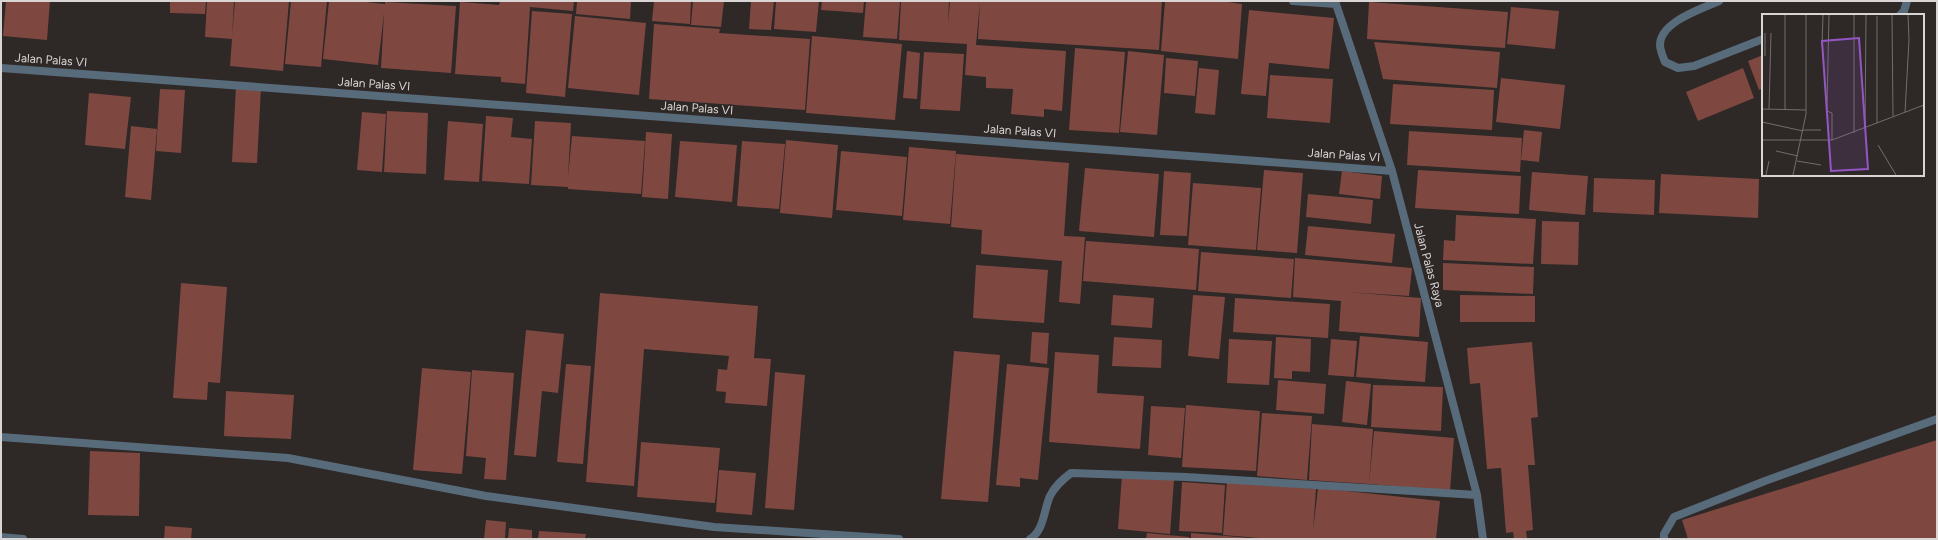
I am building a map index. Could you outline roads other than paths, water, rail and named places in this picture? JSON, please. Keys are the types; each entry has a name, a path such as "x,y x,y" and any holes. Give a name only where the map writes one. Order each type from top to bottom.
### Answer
{"street":[{"path":"1293,1 1335,3"},
{"path":"1719,1 1679,19 1662,32 1660,45 1665,62 1678,68 1694,66 1762,39"},
{"path":"1901,14 1904,11 1907,1"},
{"name":"Jalan Palas Raya","path":"1335,3 1392,171 1477,495 1483,539"},
{"name":"Jalan Palas VI","path":"1,68 1392,171"},
{"path":"1664,539 1664,534 1674,517 1765,481 1937,418"},
{"path":"1,437 288,458 486,496 714,527 899,539"},
{"path":"1030,539 1040,526 1050,496 1060,481 1071,474 1186,477 1477,495"},
{"path":"1,537 23,539"}]}
